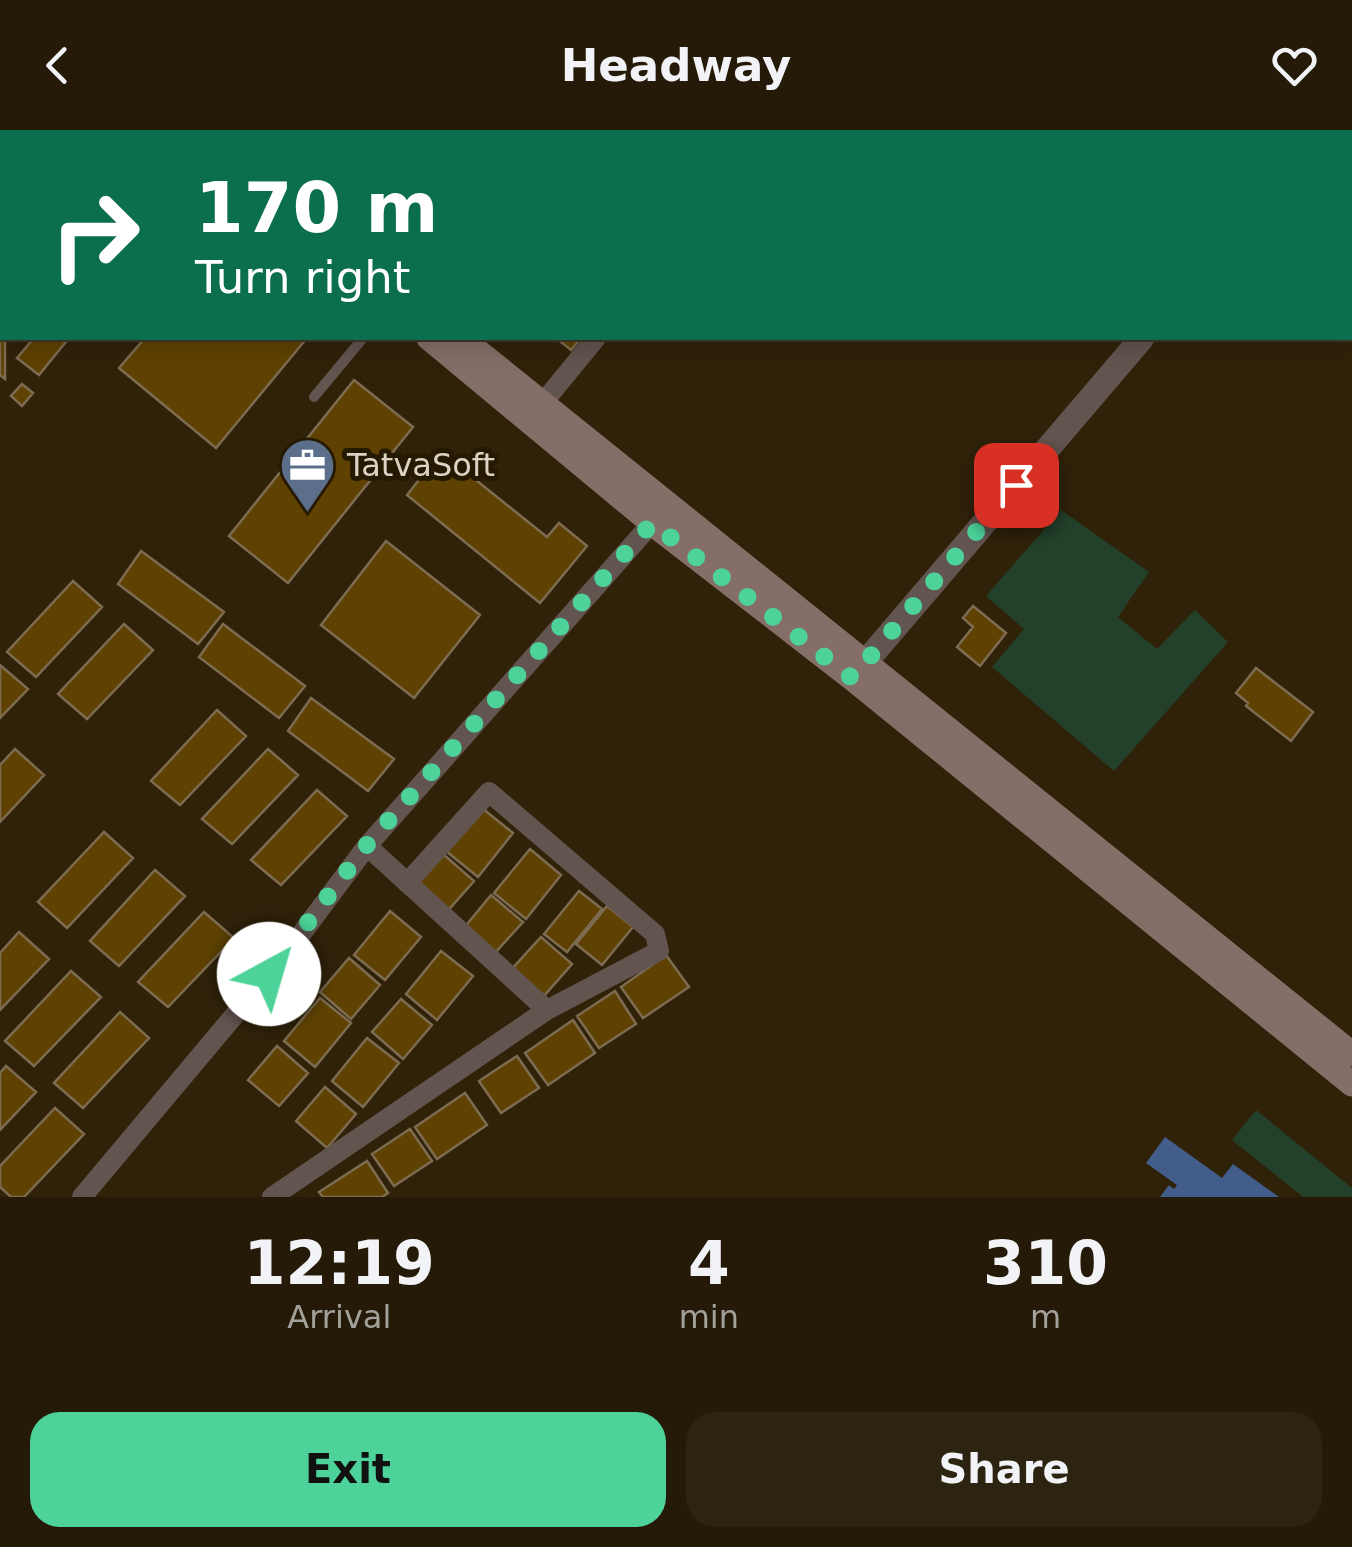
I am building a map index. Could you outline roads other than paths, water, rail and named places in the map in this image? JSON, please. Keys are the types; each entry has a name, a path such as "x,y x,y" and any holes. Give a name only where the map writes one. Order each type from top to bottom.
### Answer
{"main road":[{"path":"431,340 652,523 858,670 1352,1054"},
{"path":"463,340 1352,1084"}],"street":[{"path":"542,404 594,340"},
{"path":"858,670 1140,340"},
{"path":"82,1197 290,949 366,846 652,523"},
{"path":"272,1197 547,1010 658,951 655,934 489,792 407,883"},
{"path":"366,846 547,1010"}],"lane":[{"path":"314,397 361,340"}],"water":[{"path":"1165,1137 1222,1178 1233,1164 1279,1197 1160,1197 1169,1185 1174,1189 1177,1185 1146,1163"}],"place":[{"name":"TatvaSoft","path":"308,514"}]}
